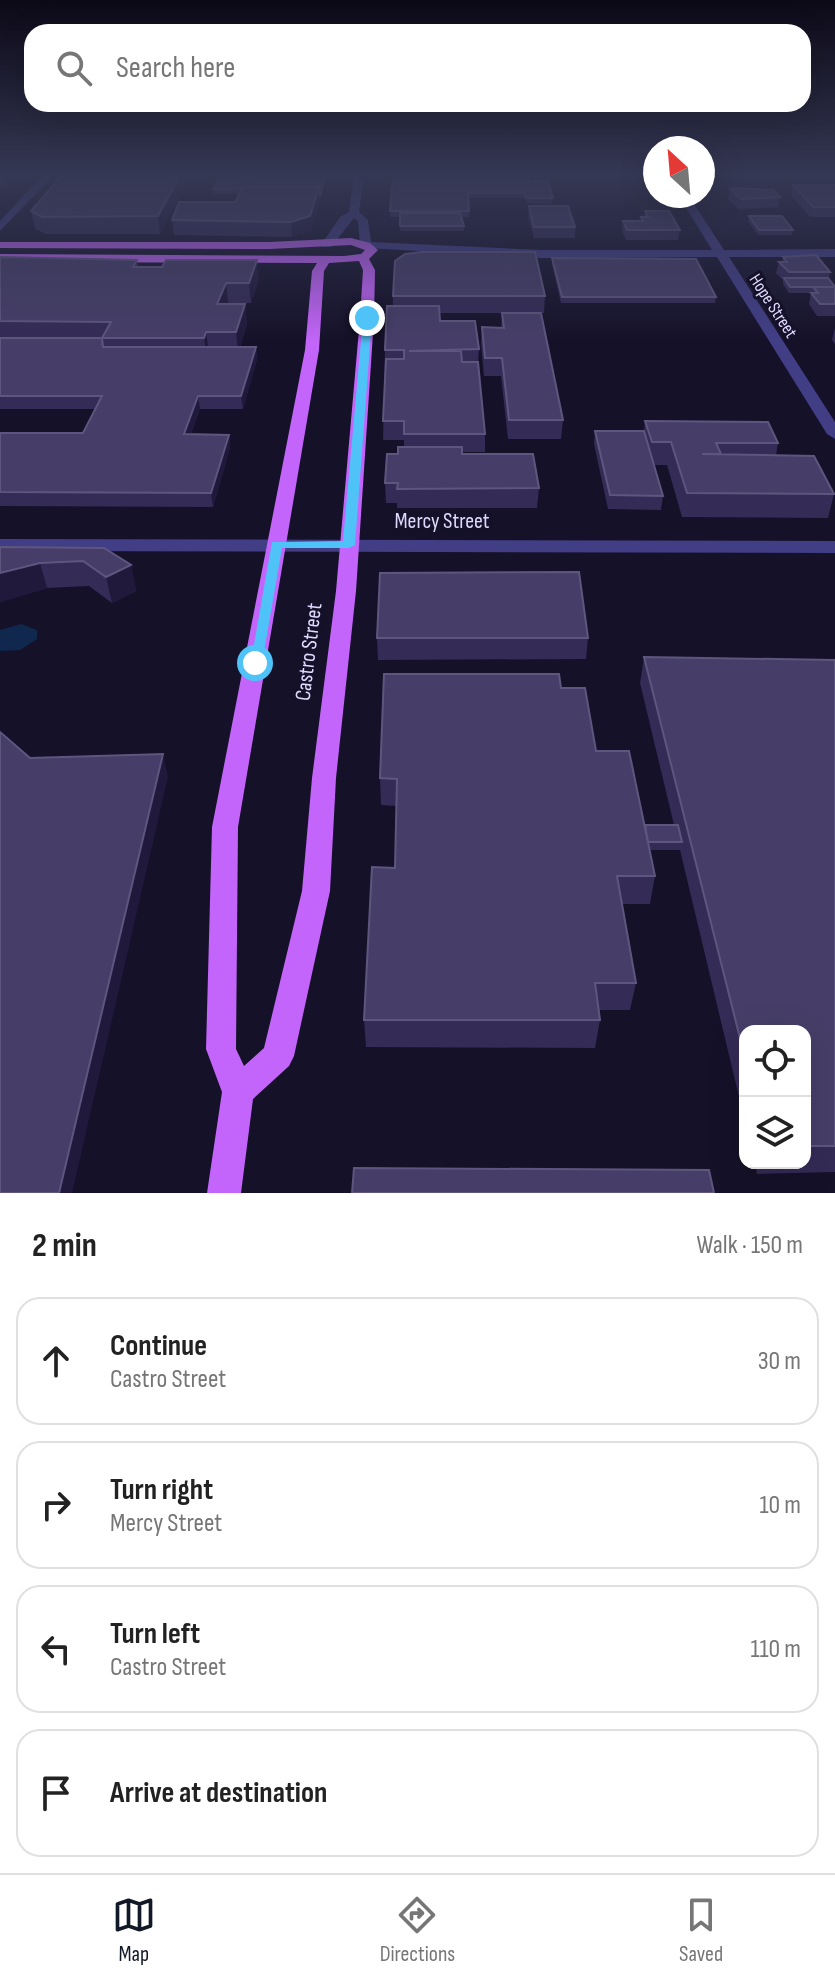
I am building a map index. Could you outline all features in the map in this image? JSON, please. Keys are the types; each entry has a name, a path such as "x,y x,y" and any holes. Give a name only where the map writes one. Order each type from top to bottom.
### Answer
{"main road":[{"path":"0,258 327,251 347,242 364,251"},
{"path":"0,245 364,251"},
{"path":"224,1193 238,1092 221,1049 225,827 312,350 318,271 327,251"},
{"name":"Castro Street","path":"238,1092 278,1056 316,891 367,318 369,270 364,251"}],"street":[{"path":"327,251 338,231"},
{"name":"Castro Street","path":"363,231 364,251"},
{"name":"Hope Street","path":"704,231 835,434"},
{"path":"364,251 451,258 474,252 835,253"},
{"name":"Mercy Street","path":"0,545 835,547"}],"water":[{"path":"21,624 37,630 37,639 20,650 0,651 0,630"}],"building":[{"path":"535,252 545,296 393,296 395,261 405,254"},
{"path":"816,255 830,272 789,272 779,262 787,262 783,257"},
{"path":"0,257 137,260 133,267 162,267 166,260 257,260 249,283 226,283 217,304 245,304 236,332 206,332 204,338 102,338 111,322 0,321"},
{"path":"552,258 696,259 716,297 562,297"},
{"path":"784,278 828,278 835,287 790,287"},
{"path":"813,287 835,287 835,304 820,304 811,293 818,293"},
{"path":"387,306 439,306 440,321 475,321 479,349 409,351 461,351 462,362 478,362 485,434 404,434 404,421 383,421 386,359 404,359 404,350 385,350"},
{"path":"502,313 541,313 563,420 509,420 502,358 485,358 482,327 504,328"},
{"path":"0,338 102,338 103,347 256,347 241,396 198,396 184,434 229,435 211,493 0,492 0,433 83,433 102,396 0,396"},
{"path":"645,421 768,422 778,443 716,443 721,454 702,454 814,456 834,494 687,493 671,442 652,442"},
{"path":"595,431 644,431 663,496 610,495"},
{"path":"398,447 462,447 462,454 533,454 539,488 397,489 398,483 385,483 387,454 398,454"},
{"path":"0,547 104,548 131,565 106,577 83,561 40,563 0,573"},
{"path":"579,572 588,638 377,638 380,573"},
{"path":"644,657 835,660 835,1146 811,1146 811,1025 739,1025 739,1034"},
{"path":"384,674 559,674 561,688 585,688 596,751 629,751 655,876 617,876 636,983 595,983 600,1020 364,1020 372,867 395,868 397,779 380,778"},
{"path":"0,732 30,758 163,754 59,1193 0,1193"},
{"path":"645,825 678,825 682,842 648,842"},
{"path":"354,1168 709,1170 714,1193 352,1193"}],"route":[{"path":"255,663 277,545 349,545 367,318"}]}
